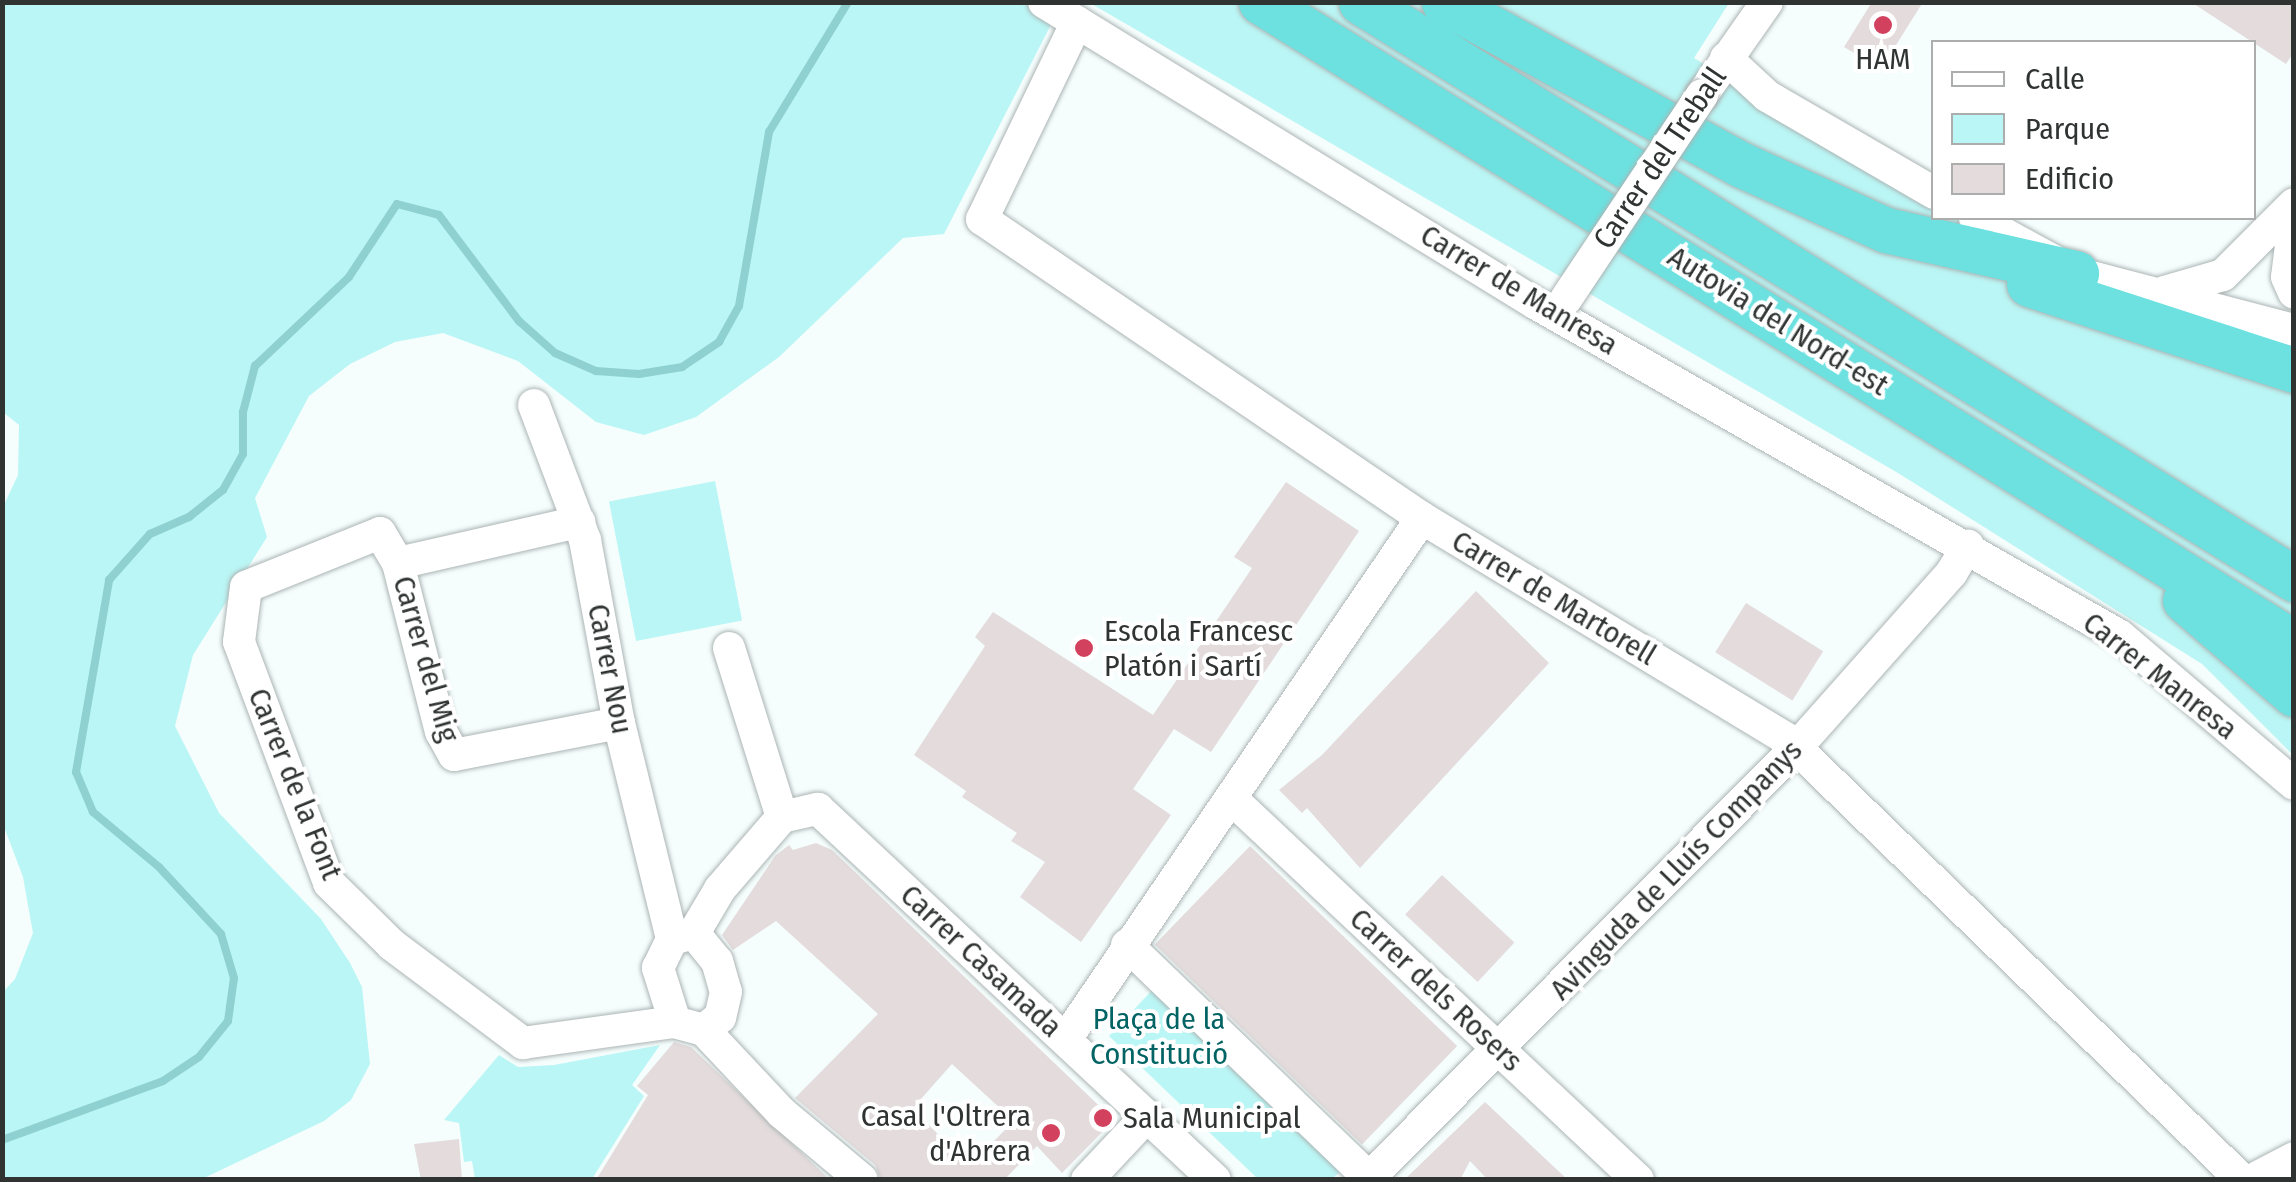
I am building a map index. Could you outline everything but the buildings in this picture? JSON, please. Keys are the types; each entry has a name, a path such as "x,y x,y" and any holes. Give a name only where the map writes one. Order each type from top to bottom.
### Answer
{"highway":[{"name":"Autovia del Nord-est","path":"1261,2 2294,643"},
{"name":"Autovia del Nord-est","path":"1361,2 2294,579"},
{"path":"1444,2 1742,165 1993,273 2294,370"},
{"path":"1934,246 2076,273"},
{"path":"2094,519 2294,694"}],"street":[{"name":"Carrer de Manresa","path":"1044,2 1968,546"},
{"name":"Carrer del Treball","path":"1561,307 1767,2"},
{"name":"Carrer de Martorell","path":"1078,22 982,220 1422,518 1796,748 2242,1180"},
{"path":"1726,58 1766,96 1931,191"},
{"path":"2164,292 2223,274 2294,204"},
{"path":"1979,220 2076,273 2164,292 2294,330"},
{"path":"2294,221 2286,277 2294,293"},
{"name":"Carrer Nou","path":"534,405 579,522 619,724 682,936"},
{"path":"1066,1039 1180,864 1234,800 1422,518"},
{"path":"398,563 579,522"},
{"name":"Carrer de la Font","path":"398,563 380,533 246,586 240,642 330,884 392,945 523,1042 689,1026"},
{"name":"Avinguda de Lluís Companys","path":"1368,1179 1501,1051 1796,748 1952,572 1968,546"},
{"name":"Carrer Manresa","path":"1968,546 2120,636 2294,784"},
{"name":"Carrer del Mig","path":"398,563 442,732 454,755 619,724"},
{"path":"729,648 782,816"},
{"name":"Carrer Casamada","path":"759,744 818,809 1215,1180"},
{"name":"Carrer dels Rosers","path":"1234,800 1501,1051 1616,1172"},
{"path":"818,809 782,816 658,968 689,1026 782,1113 862,1180"},
{"path":"682,936 717,961 726,992 720,1016 689,1026"},
{"path":"1127,945 1368,1179"},
{"path":"1087,1180 1148,1116"},
{"path":"2252,1180 2294,1158"}],"green space":[{"path":"3,3 1062,3 944,234 903,238 779,357 696,417 644,435 596,422 518,361 443,333 395,342 350,364 309,396 255,498 267,537 193,655 175,726 219,813 321,919 350,963 362,987 370,1064 351,1100 324,1121 202,1179 3,1179 3,992 15,979 33,933 23,877 3,824 2,509 18,475 19,425 3,412"},
{"path":"1090,3 1729,3 1694,58 1931,200 1931,220 1966,220 2293,347 2293,755 2202,664 1898,473"},
{"path":"715,481 742,620 636,641 609,502"},
{"name":"Plaça de la Constitució","path":"1157,985 1342,1170 1332,1179 1258,1179 1109,1036"},
{"path":"660,1045 632,1085 644,1096 592,1179 475,1179 472,1161 464,1162 459,1123 444,1120 499,1055 518,1067 554,1065"}],"waterway":[{"path":"2,1140 163,1081 199,1057 228,1021 234,978 221,934 159,867 93,812 76,772 109,580 150,534 189,517 223,490 243,454 243,412 255,366 349,277 397,204 439,215 519,321 555,353 596,371 639,374 682,367 719,342 739,306 769,132 848,2"}],"place":[{"name":"HAM","path":"1883,25"},
{"name":"Escola Francesc Platón i Sartí","path":"1084,648"},
{"name":"Sala Municipal","path":"1103,1118"},
{"name":"Casal l'Oltrera d'Abrera","path":"1051,1133"}]}
